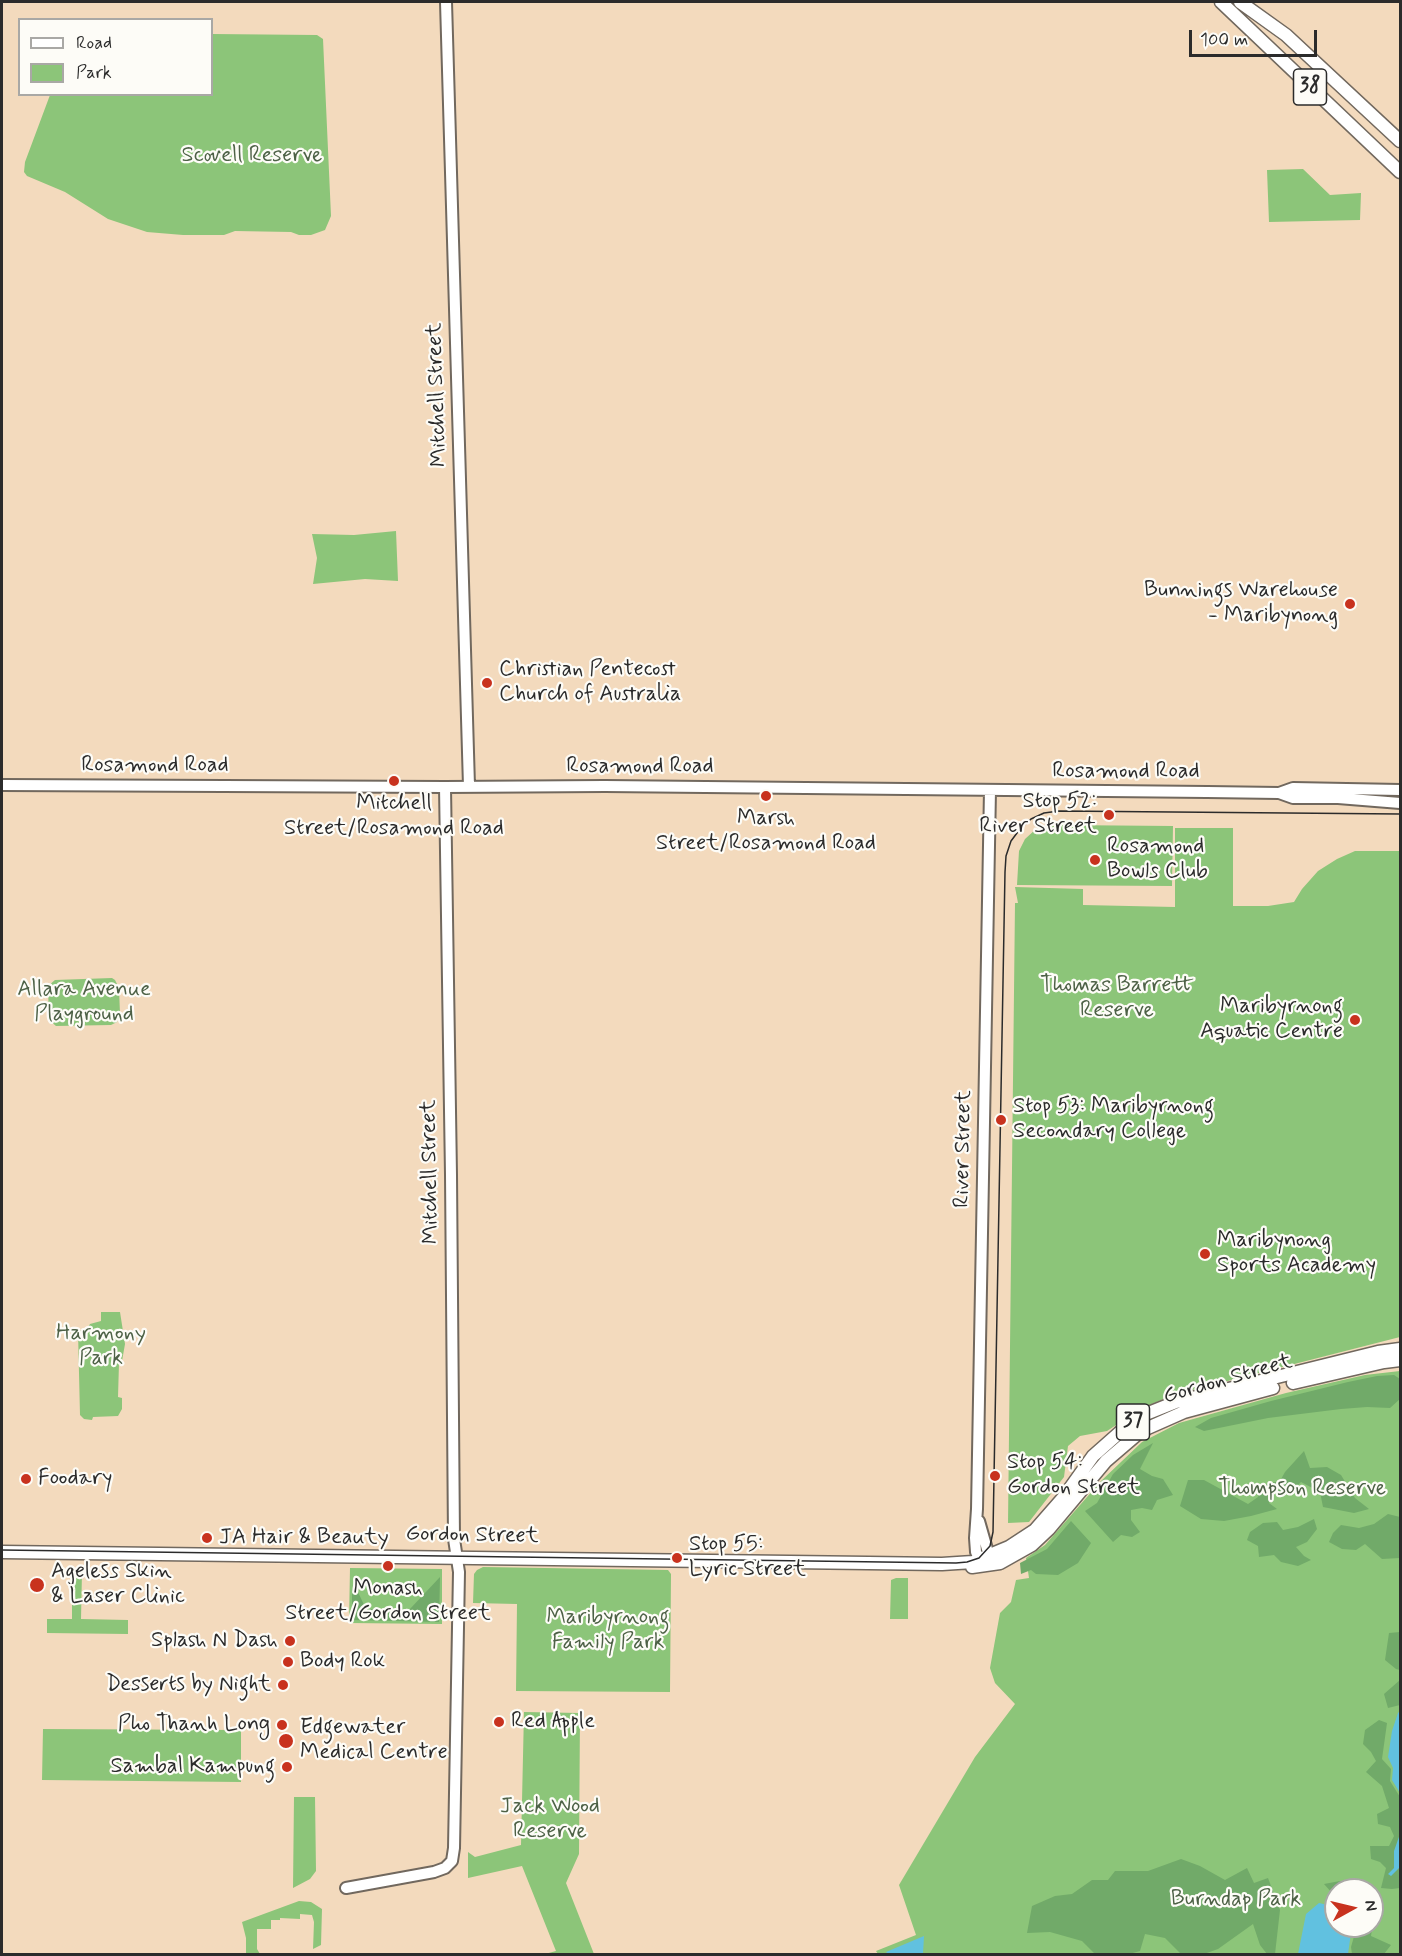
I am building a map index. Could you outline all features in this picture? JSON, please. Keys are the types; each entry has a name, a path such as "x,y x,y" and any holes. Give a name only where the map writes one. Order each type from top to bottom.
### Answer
{"main road":[{"name":"38","path":"1221,2 1401,172"},
{"name":"38","path":"1240,2 1286,35 1401,141"},
{"name":"Gordon Street","path":"985,1562 1035,1530 1063,1498 1093,1456 1146,1414 1176,1402 1378,1352 1401,1349"},
{"name":"Gordon Street","path":"2,1552 942,1564 1008,1559 1032,1545 1111,1456 1141,1431 1184,1412 1322,1375 1401,1360"},
{"path":"1093,1456 1102,1458 1111,1456"}],"street":[{"name":"Mitchell Street","path":"446,2 470,786"},
{"name":"Rosamond Road","path":"2,785 445,788 605,786 1279,793 1293,798 1338,798 1401,803"},
{"name":"Mitchell Street","path":"346,1888 446,1868 452,1861 454,1848 459,1572 454,1539 445,788"},
{"name":"Rosamond Road","path":"1279,793 1293,788 1401,790"},
{"name":"River Street","path":"985,1562 977,1509 990,790"}],"green space":[{"name":"Scovell Reserve","path":"213,34 317,35 323,39 331,216 325,230 311,235 291,232 235,231 224,235 183,235 147,232 108,219 65,192 27,176 24,172 25,162 50,96 213,96"},
{"path":"1303,169 1330,195 1361,193 1360,220 1269,222 1267,170"},
{"path":"396,531 398,581 365,579 313,584 317,558 312,534 354,535"},
{"name":"Rosamond Bowls Club","path":"1060,825 1173,826 1172,886 1017,885 1019,851 1025,839 1036,829"},
{"name":"Maribynong Sports Academy","path":"1175,828 1233,828 1233,906 1268,906 1294,902 1318,871 1337,859 1355,851 1400,851 1400,1337 1173,1395 1142,1408 1107,1431 1080,1436 1068,1446 1064,1477 1029,1522 1008,1523 1015,903 1018,903 1015,887 1083,889 1083,905 1175,907"},
{"name":"Allara Avenue Playground","path":"112,978 119,988 120,1014 117,1022 111,1025 56,1026 49,1020 48,986 55,980"},
{"name":"Harmony Park","path":"101,1312 120,1312 125,1344 122,1361 119,1363 118,1397 122,1398 122,1409 118,1416 93,1417 92,1420 84,1419 80,1415 78,1331 101,1321"},
{"path":"1400,1371 1400,1954 878,1954 876,1951 916,1935 899,1885 975,1757 1015,1704 995,1683 990,1668 1000,1613 1011,1602 1016,1580 1029,1578 1026,1558 1045,1545 1101,1481 1142,1442 1179,1423 1286,1393 1365,1375"},
{"path":"1394,1375 1400,1379 1400,1399 1390,1408 1341,1409 1268,1418 1204,1431 1195,1427 1211,1418 1271,1401 1348,1382"},
{"path":"1153,1443 1140,1469 1163,1479 1173,1495 1157,1500 1152,1510 1142,1508 1131,1510 1131,1520 1140,1532 1132,1537 1121,1535 1113,1542 1085,1511 1097,1503 1113,1474 1133,1455"},
{"path":"1304,1451 1310,1468 1327,1467 1341,1475 1355,1498 1369,1509 1354,1513 1323,1507 1320,1492 1301,1482 1289,1494 1273,1494 1269,1503 1277,1509 1251,1516 1224,1521 1201,1519 1180,1506 1188,1480 1204,1480 1248,1504 1258,1497 1262,1485 1280,1481"},
{"path":"1388,1514 1400,1517 1400,1558 1382,1559 1365,1544 1356,1550 1342,1549 1329,1542 1333,1533 1341,1525 1359,1528 1374,1524"},
{"path":"1314,1519 1317,1529 1307,1542 1296,1547 1311,1560 1298,1566 1281,1562 1274,1555 1259,1557 1258,1546 1247,1540 1250,1532 1263,1523 1277,1522 1283,1530 1298,1527"},
{"path":"1071,1521 1091,1543 1078,1563 1058,1575 1036,1574 1031,1570 1021,1574 1020,1563 1047,1549"},
{"name":"Maribyrnong Family Park","path":"483,1567 668,1570 671,1574 670,1692 516,1691 517,1604 473,1603 474,1574"},
{"path":"350,1568 442,1569 442,1624 349,1623"},
{"path":"72,1572 82,1572 81,1619 128,1620 128,1634 47,1633 47,1619 72,1619"},
{"path":"440,1577 439,1622 352,1620 352,1589 356,1588 366,1609 409,1610"},
{"path":"908,1578 908,1619 890,1619 891,1580"},
{"path":"1400,1632 1400,1670 1385,1660 1389,1633"},
{"path":"1400,1680 1400,1705 1388,1708 1384,1694"},
{"name":"Jack Wood Reserve","path":"524,1712 580,1713 579,1854 566,1883 594,1954 545,1954 556,1951 522,1866 468,1878 468,1852 475,1857 521,1845"},
{"path":"1379,1720 1387,1723 1382,1759 1391,1769 1390,1781 1400,1797 1400,1888 1384,1888 1386,1868 1380,1862 1371,1859 1370,1846 1389,1846 1394,1836 1390,1827 1378,1824 1377,1814 1389,1808 1382,1786 1366,1772 1376,1761 1363,1744 1365,1730"},
{"path":"43,1729 241,1730 241,1782 42,1780"},
{"path":"294,1797 315,1797 316,1871 310,1879 293,1888"},
{"name":"Burndap Park","path":"1181,1859 1200,1866 1225,1880 1247,1868 1254,1883 1268,1878 1280,1910 1275,1954 1267,1954 1260,1945 1253,1924 1218,1949 1204,1954 1181,1954 1165,1938 1145,1934 1140,1951 1129,1954 1095,1954 1082,1941 1050,1932 1027,1933 1032,1906 1055,1896 1072,1894 1092,1880 1108,1880 1115,1871 1148,1871"},
{"path":"299,1901 311,1902 322,1909 321,1945 313,1949 312,1915 300,1914 300,1919 271,1920 271,1929 257,1929 257,1949 260,1954 246,1954 246,1938 242,1922"},
{"path":"1354,1938 1375,1938 1391,1945 1384,1954 1352,1954"}],"water":[{"path":"1400,1711 1400,1793 1392,1780 1393,1768 1388,1757 1392,1731"},
{"path":"1400,1834 1400,1867 1391,1876 1388,1874 1394,1868 1394,1851"},
{"path":"1319,1903 1324,1904 1324,1938 1350,1938 1348,1954 1298,1954 1306,1914"},
{"path":"924,1936 923,1954 888,1954 886,1952"}],"tram line":[{"path":"2,1550 956,1563 979,1558 990,1546 993,1532 1005,872 1006,856 1011,841 1031,819 1044,813 1059,811 1400,814"}],"place":[{"name":"Bunnings Warehouse - Maribynong","path":"1350,604"},
{"name":"Christian Pentecost Church of Australia","path":"487,683"},
{"name":"Mitchell Street/Rosamond Road","path":"394,781"},
{"name":"Marsh Street/Rosamond Road","path":"766,796"},
{"name":"Stop 52: River Street","path":"1109,815"},
{"name":"Rosamond Bowls Club","path":"1095,860"},
{"name":"Maribyrnong Aquatic Centre","path":"1355,1020"},
{"name":"Stop 53: Maribyrnong Secondary College","path":"1001,1120"},
{"name":"Maribynong Sports Academy","path":"1205,1254"},
{"name":"Stop 54: Gordon Street","path":"995,1476"},
{"name":"Foodary","path":"26,1479"},
{"name":"JA Hair & Beauty","path":"207,1538"},
{"name":"Stop 55: Lyric Street","path":"677,1558"},
{"name":"Monash Street/Gordon Street","path":"388,1566"},
{"name":"Ageless Skin & Laser Clinic","path":"37,1585"},
{"name":"Splash N Dash","path":"290,1641"},
{"name":"Body Rok","path":"288,1662"},
{"name":"Desserts by Night","path":"283,1685"},
{"name":"Red Apple","path":"499,1722"},
{"name":"Pho Thanh Long","path":"282,1725"},
{"name":"Edgewater Medical Centre","path":"286,1741"},
{"name":"Sambal Kampung","path":"287,1767"}],"park label":[{"name":"Thomas Barrett Reserve","path":"1117,998"},
{"name":"Thompson Reserve","path":"1302,1489"}]}
